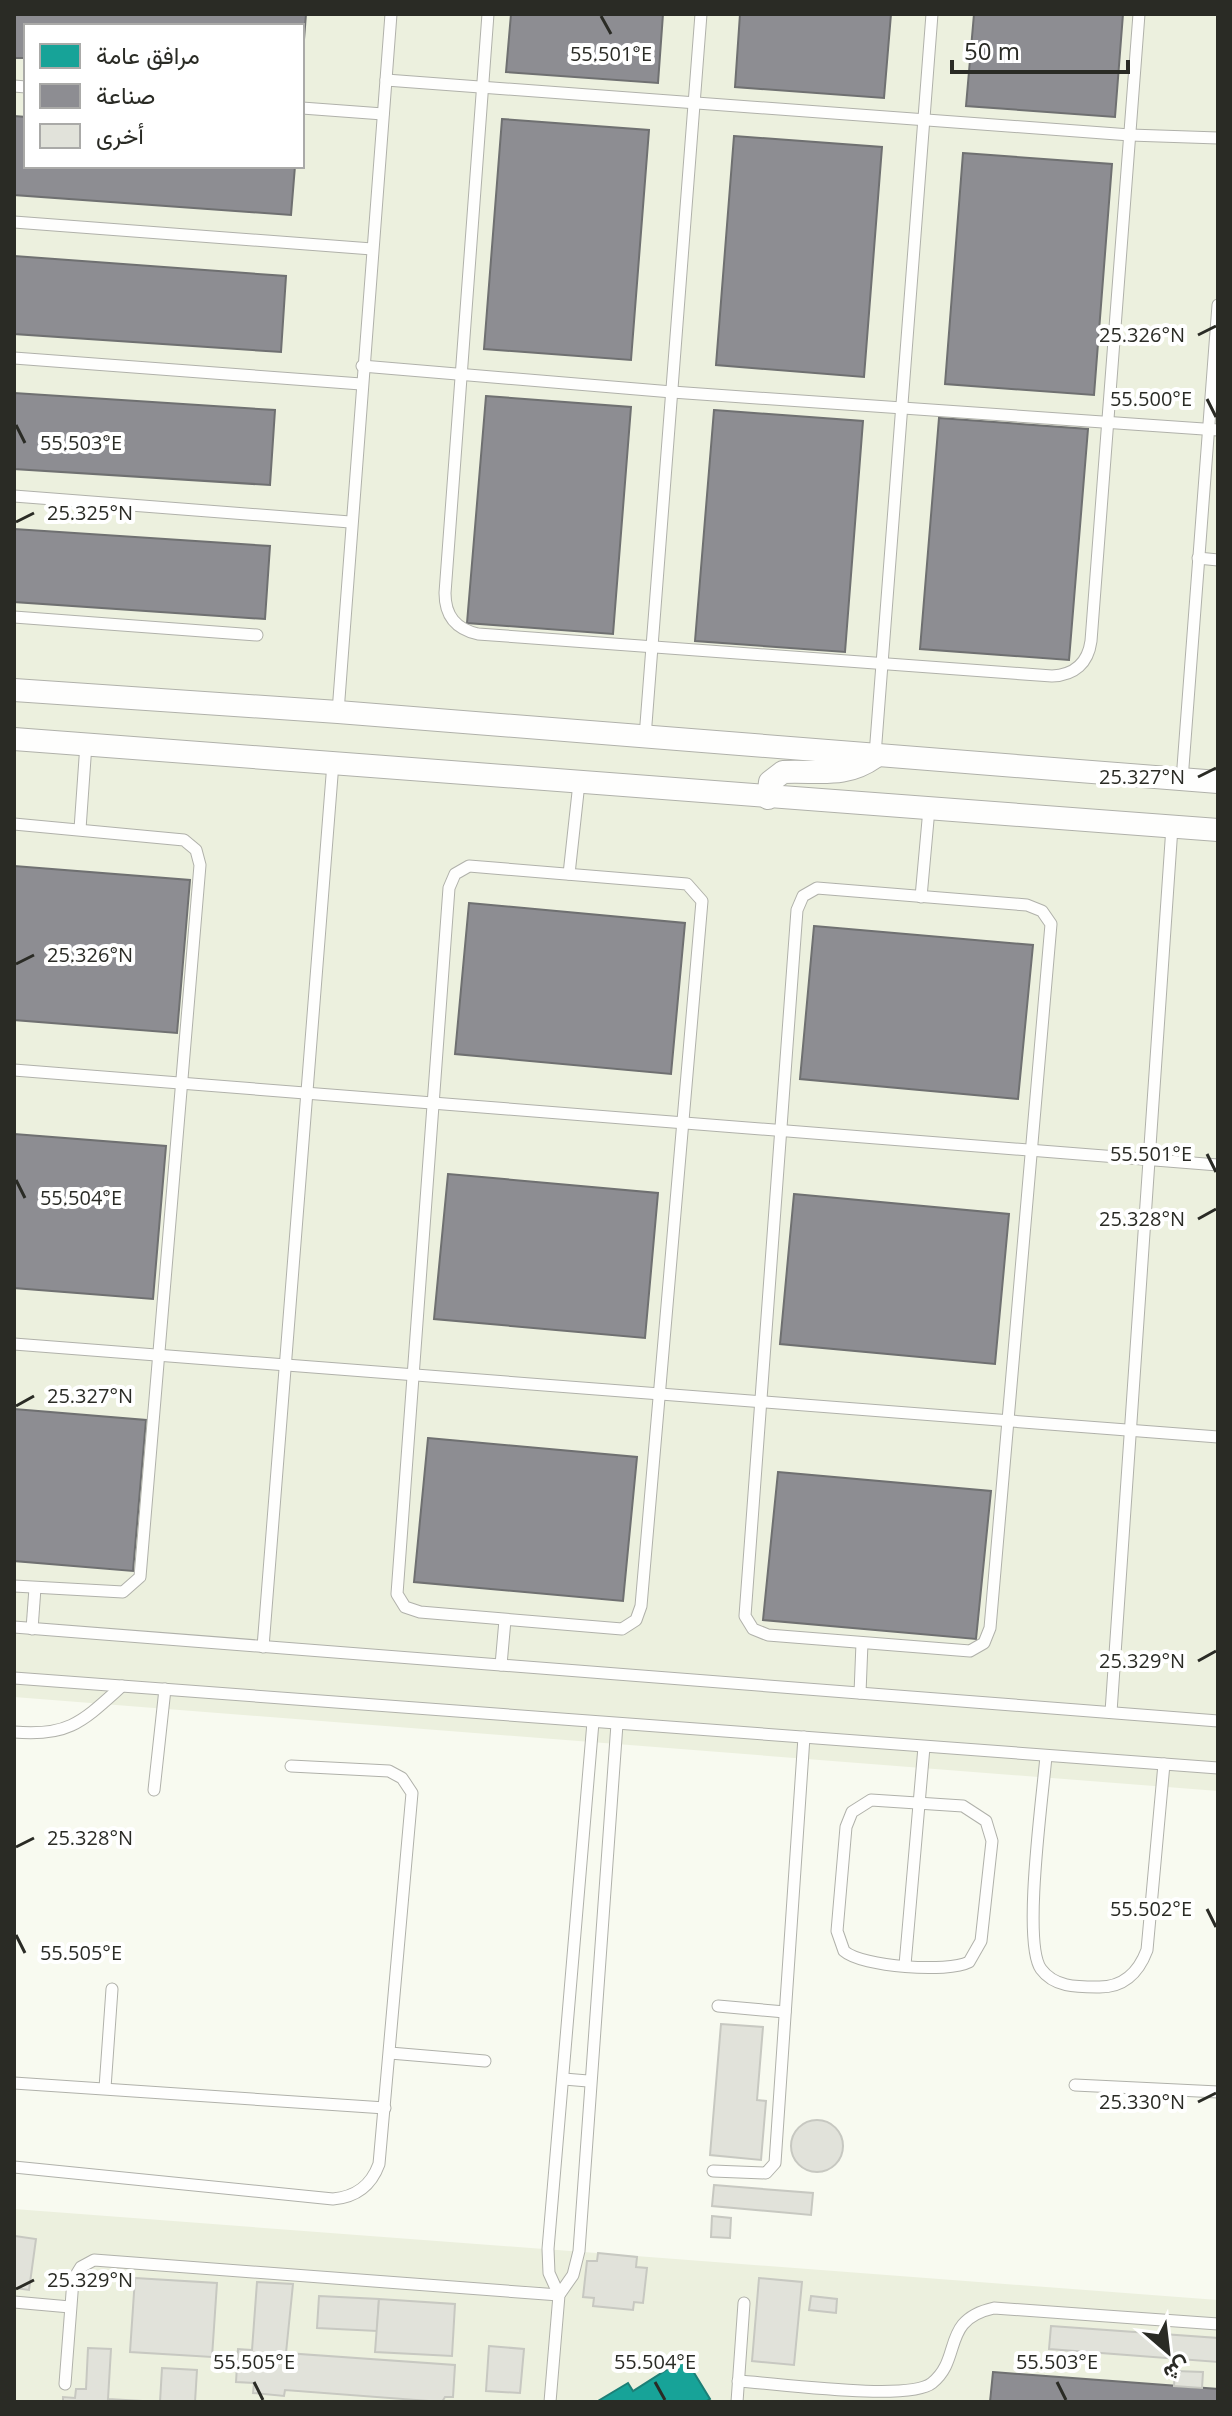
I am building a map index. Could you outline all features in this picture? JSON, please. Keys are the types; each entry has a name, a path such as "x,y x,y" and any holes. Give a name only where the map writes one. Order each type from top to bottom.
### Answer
{"street":[{"path":"14,690 338,712 1218,782"},
{"path":"14,739 1218,830"},
{"path":"768,798 770,782 783,772 836,774 850,771 875,757"}],"lane":[{"path":"338,712 350,522 391,14"},
{"path":"488,14 445,593 449,616 456,625 478,634 1052,676 1075,671 1084,663 1091,641 1139,14"},
{"path":"645,737 701,14"},
{"path":"875,757 932,14"},
{"path":"386,80 1130,135 1218,138"},
{"path":"304,108 383,114"},
{"path":"14,222 372,249"},
{"path":"1182,780 1198,558 1213,429 1218,305"},
{"path":"14,358 361,384"},
{"path":"362,366 672,392 1213,429"},
{"path":"14,496 350,522"},
{"path":"1198,558 1218,560"},
{"path":"14,617 257,635"},
{"path":"80,829 86,744"},
{"path":"263,1647 333,763"},
{"path":"569,874 579,783"},
{"path":"921,897 929,809"},
{"path":"14,824 184,840 199,857 140,1577 123,1592 14,1586"},
{"path":"1111,1712 1172,827"},
{"path":"469,866 687,884 699,894 703,909 641,1606 636,1620 614,1629 412,1611 405,1607 397,1594 433,1103 451,880 461,869 469,866"},
{"path":"817,888 1035,907 1051,924 990,1628 984,1643 963,1651 760,1633 745,1616 781,1131 799,903 817,888"},
{"path":"14,1070 1218,1165"},
{"path":"14,1344 1218,1437"},
{"path":"32,1629 35,1588"},
{"path":"501,1665 505,1620"},
{"path":"14,1627 1218,1721"},
{"path":"860,1693 862,1643"},
{"path":"14,1678 1218,1768"},
{"path":"14,1732 44,1734 68,1730 122,1686"},
{"path":"154,1790 165,1689"},
{"path":"550,2402 559,2295 547,2261 593,1722"},
{"path":"559,2295 573,2275 579,2251 588,2081 617,1724"},
{"path":"713,2171 766,2173 774,2168 804,1737"},
{"path":"905,1965 924,1747"},
{"path":"1046,1756 1032,1950 1042,1970 1071,1986 1113,1986 1135,1973 1142,1963 1147,1950 1164,1764"},
{"path":"14,2167 343,2198 362,2190 376,2174 385,2108 412,1793 402,1778 389,1771 291,1766"},
{"path":"871,1800 919,1802 971,1809 986,1821 992,1841 981,1941 975,1956 952,1968 857,1960 844,1951 837,1931 846,1827 852,1812 871,1800"},
{"path":"105,2088 112,1989"},
{"path":"718,2006 785,2012"},
{"path":"390,2053 485,2061"},
{"path":"564,2079 588,2081"},
{"path":"14,2083 385,2108"},
{"path":"1075,2085 1218,2092"},
{"path":"65,2384 70,2307 76,2273 87,2263 102,2259 559,2295"},
{"path":"14,2302 70,2307"},
{"path":"737,2402 744,2303"},
{"path":"738,2381 913,2392 939,2376 961,2325 981,2311 994,2308 1218,2324"}],"shaded area":[{"path":"14,14 1218,14 1218,1791 14,1697"},
{"path":"14,2209 1218,2300 1218,2402 14,2402"}],"building: مرافق عامة":[{"path":"685,2358 710,2399 705,2402 598,2401 628,2383 633,2391"}],"building: صناعة":[{"path":"14,14 306,14 304,40 304,24 24,24 24,58 14,58"},
{"path":"511,14 663,14 658,83 506,72"},
{"path":"740,14 891,14 884,98 735,87"},
{"path":"974,14 1123,14 1115,117 966,106"},
{"path":"14,116 24,117 24,168 295,168 291,215 14,195"},
{"path":"502,119 649,130 631,360 484,349"},
{"path":"734,136 882,147 864,377 716,365"},
{"path":"963,153 1112,164 1094,395 945,384"},
{"path":"14,256 286,276 281,352 14,334"},
{"path":"14,393 275,410 270,485 14,469"},
{"path":"486,396 631,407 613,634 467,623"},
{"path":"714,410 863,421 845,652 695,641"},
{"path":"939,418 1088,429 1069,660 920,649"},
{"path":"14,529 270,546 265,619 14,602"},
{"path":"14,866 190,880 177,1033 14,1020"},
{"path":"469,903 685,923 671,1074 455,1054"},
{"path":"814,926 1033,945 1018,1099 800,1079"},
{"path":"14,1134 166,1146 153,1299 14,1288"},
{"path":"448,1174 658,1193 645,1338 434,1319"},
{"path":"794,1194 1009,1214 995,1364 780,1344"},
{"path":"14,1409 146,1420 133,1571 14,1561"},
{"path":"428,1438 637,1457 623,1601 414,1582"},
{"path":"778,1472 991,1491 976,1639 763,1620"},
{"path":"993,2372 1218,2389 1218,2402 990,2402"}],"building: أخرى":[{"path":"721,2024 763,2027 757,2100 766,2101 761,2160 710,2155"},
{"path":"817,2120 836,2127 843,2146 836,2165 817,2172 798,2165 791,2146 798,2127"},
{"path":"714,2185 813,2193 811,2215 712,2206"},
{"path":"712,2216 731,2218 730,2238 711,2237"},
{"path":"15,2236 36,2239 29,2290 14,2288"},
{"path":"598,2253 637,2257 636,2267 647,2268 643,2303 634,2302 633,2310 593,2306 594,2298 583,2297 587,2261 597,2261"},
{"path":"135,2278 217,2283 212,2357 130,2352"},
{"path":"759,2278 802,2282 794,2365 752,2361"},
{"path":"257,2282 293,2284 286,2353 455,2365 453,2397 445,2397 442,2402 285,2390 284,2396 253,2393 254,2383 236,2382 238,2349 252,2350"},
{"path":"319,2296 379,2299 377,2331 317,2328"},
{"path":"811,2296 837,2299 836,2313 809,2310"},
{"path":"379,2299 455,2304 452,2356 375,2352"},
{"path":"1051,2326 1218,2338 1218,2362 1049,2349"},
{"path":"489,2346 524,2349 520,2393 486,2391"},
{"path":"88,2348 111,2349 108,2399 160,2402 63,2402 63,2397 75,2398 76,2389 86,2389"},
{"path":"162,2368 197,2370 195,2402 160,2402"},
{"path":"1175,2371 1203,2372 1202,2388 1174,2386"}]}
